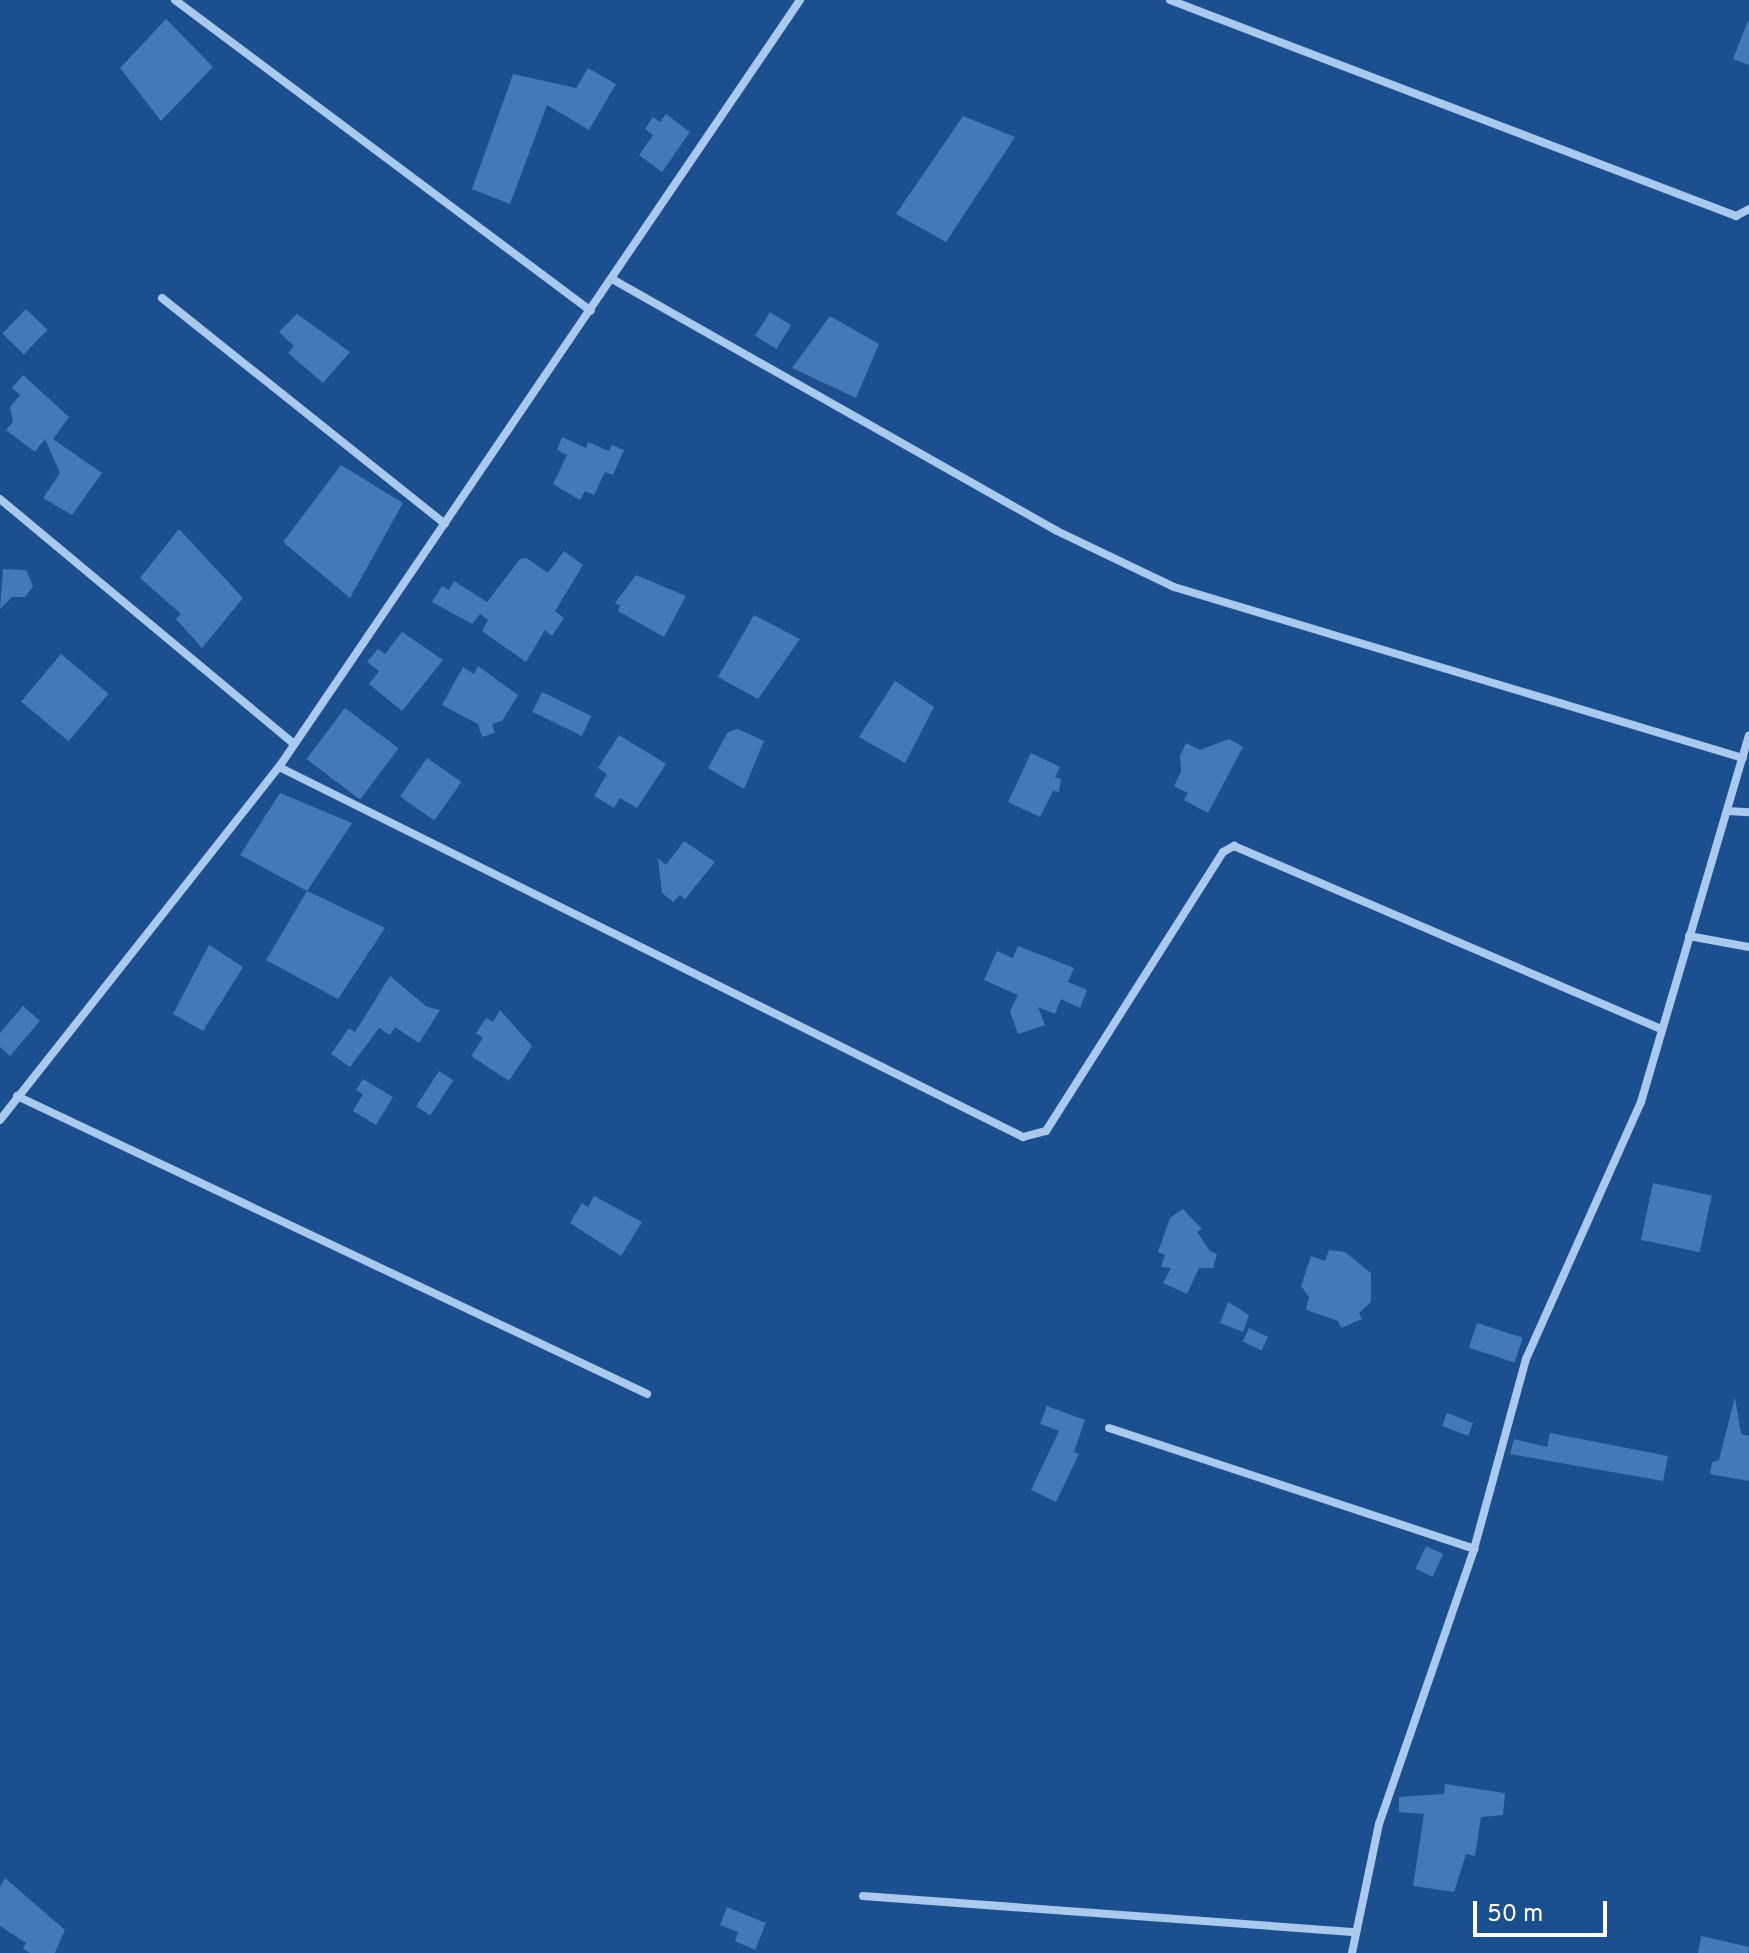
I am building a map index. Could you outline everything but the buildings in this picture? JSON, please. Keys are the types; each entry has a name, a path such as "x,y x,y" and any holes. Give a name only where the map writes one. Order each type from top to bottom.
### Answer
{"street":[{"path":"175,0 591,311"},
{"path":"0,1120 279,767 800,0"},
{"path":"1170,0 1736,216 1749,209"},
{"path":"612,279 1057,531 1174,587 1743,758"},
{"path":"162,298 445,524"},
{"path":"0,499 294,744"},
{"path":"1352,1953 1379,1824 1474,1549 1526,1359 1641,1102 1660,1029 1749,736"},
{"path":"279,767 1023,1137 1046,1131 1223,852 1234,846 1660,1029"},
{"path":"1727,811 1749,812"},
{"path":"1689,936 1749,947"},
{"path":"17,1096 647,1394"},
{"path":"1109,1428 1474,1549"},
{"path":"863,1896 1356,1932"}]}
